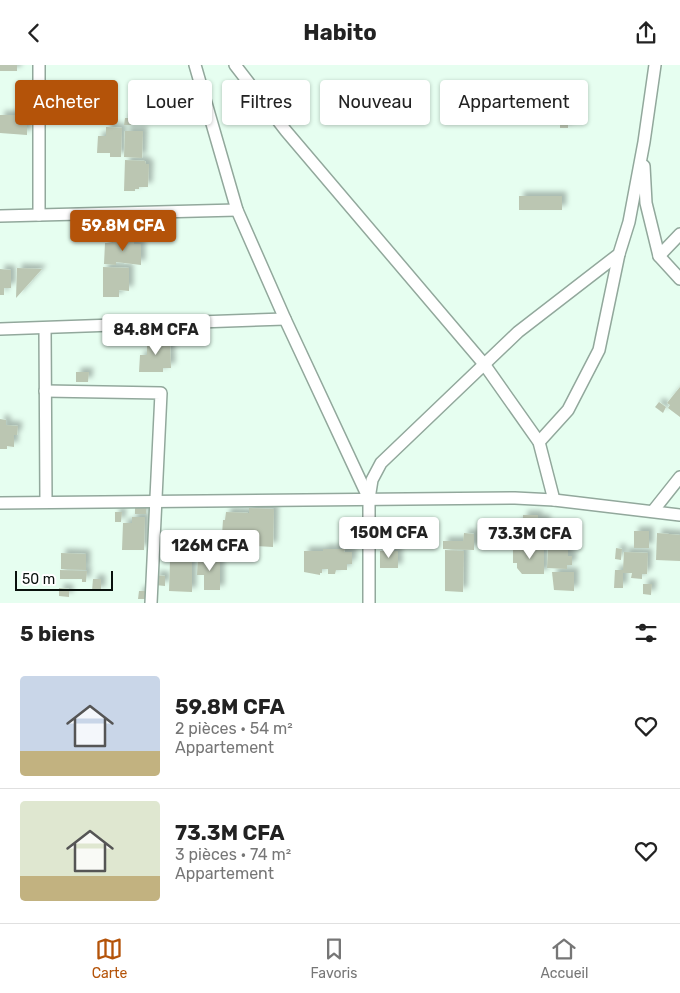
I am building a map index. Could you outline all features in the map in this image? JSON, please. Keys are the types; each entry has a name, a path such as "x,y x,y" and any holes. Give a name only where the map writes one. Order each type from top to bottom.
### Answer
{"street":[{"path":"39,65 39,215"},
{"path":"195,65 237,210 285,319 369,499"},
{"path":"235,65 286,131 484,365 539,443 554,500"},
{"path":"539,443 568,410 599,350 619,254 629,222 644,142 654,65"},
{"path":"644,142 646,203 659,256 680,279"},
{"path":"0,215 237,210"},
{"path":"659,256 680,234"},
{"path":"369,603 369,499 372,480 381,463 518,332 619,254"},
{"path":"0,329 285,319"},
{"path":"45,328 46,502"},
{"path":"45,391 161,393 150,603"},
{"path":"653,511 680,477"},
{"path":"0,503 515,498 554,500 680,515"}],"building":[{"path":"0,65 17,65 17,71 0,71"},
{"path":"0,115 15,115 15,125 27,125 27,135 0,133"},
{"path":"125,118 128,118 128,125 124,125"},
{"path":"560,125 568,125 568,128 560,128"},
{"path":"106,127 122,128 121,157 110,157 110,153 97,153 98,136 106,136"},
{"path":"125,131 143,131 142,158 124,157"},
{"path":"125,160 145,161 146,164 149,164 148,187 139,187 135,191 124,191"},
{"path":"519,196 562,196 562,210 519,210"},
{"path":"113,237 134,238 134,244 141,244 141,265 116,262 116,265 104,264 105,243 113,243"},
{"path":"103,267 129,268 129,291 119,290 119,297 103,297"},
{"path":"17,268 42,269 16,298"},
{"path":"0,269 11,270 11,288 4,288 4,295 0,295"},
{"path":"122,332 136,332 136,345 122,345"},
{"path":"159,336 168,336 167,342 170,342 171,368 163,368 163,372 139,372 140,355 147,355 147,341 159,341"},
{"path":"76,372 89,372 88,382 76,382"},
{"path":"680,387 680,417 668,408 670,405 667,403"},
{"path":"659,402 666,407 663,413 655,407"},
{"path":"0,419 6,420 6,425 18,426 17,435 14,435 14,447 7,446 7,449 0,449"},
{"path":"135,508 146,508 146,514 135,514"},
{"path":"249,508 274,509 273,547 256,546 250,540 250,536 222,535 223,520 225,520 226,512 249,513"},
{"path":"115,512 122,512 121,522 115,522"},
{"path":"523,515 538,515 538,519 546,519 545,543 518,543 518,522 523,522"},
{"path":"132,517 145,517 144,550 122,550 123,523 132,523"},
{"path":"634,531 649,531 649,548 634,548"},
{"path":"464,533 474,534 474,550 443,549 443,541 463,541"},
{"path":"657,533 680,535 680,561 656,560"},
{"path":"522,547 544,549 544,574 522,574 517,568 517,563 513,563 513,549 522,549"},
{"path":"616,548 622,549 621,560 615,559"},
{"path":"323,549 345,549 344,552 352,552 352,564 347,564 347,570 336,570 335,574 328,574 328,569 322,569 320,575 304,572 304,551 323,551"},
{"path":"445,550 464,551 463,592 445,591"},
{"path":"548,550 568,550 568,556 572,556 572,565 567,565 567,569 547,568"},
{"path":"380,551 398,551 398,568 380,568"},
{"path":"624,552 648,553 647,574 642,574 642,579 631,578 632,573 623,573 623,588 614,588 615,570 623,570"},
{"path":"61,553 86,554 86,570 61,569"},
{"path":"198,556 220,556 220,590 204,590 204,575 197,575"},
{"path":"170,560 192,560 192,592 169,591"},
{"path":"60,570 87,571 86,582 82,582 82,579 60,579"},
{"path":"552,572 574,572 574,591 554,590"},
{"path":"155,575 165,576 165,586 155,585"},
{"path":"93,579 101,579 101,591 92,591"},
{"path":"643,584 652,584 651,595 643,594"},
{"path":"59,588 69,589 69,597 59,596"},
{"path":"139,591 145,591 145,599 138,599"}]}
